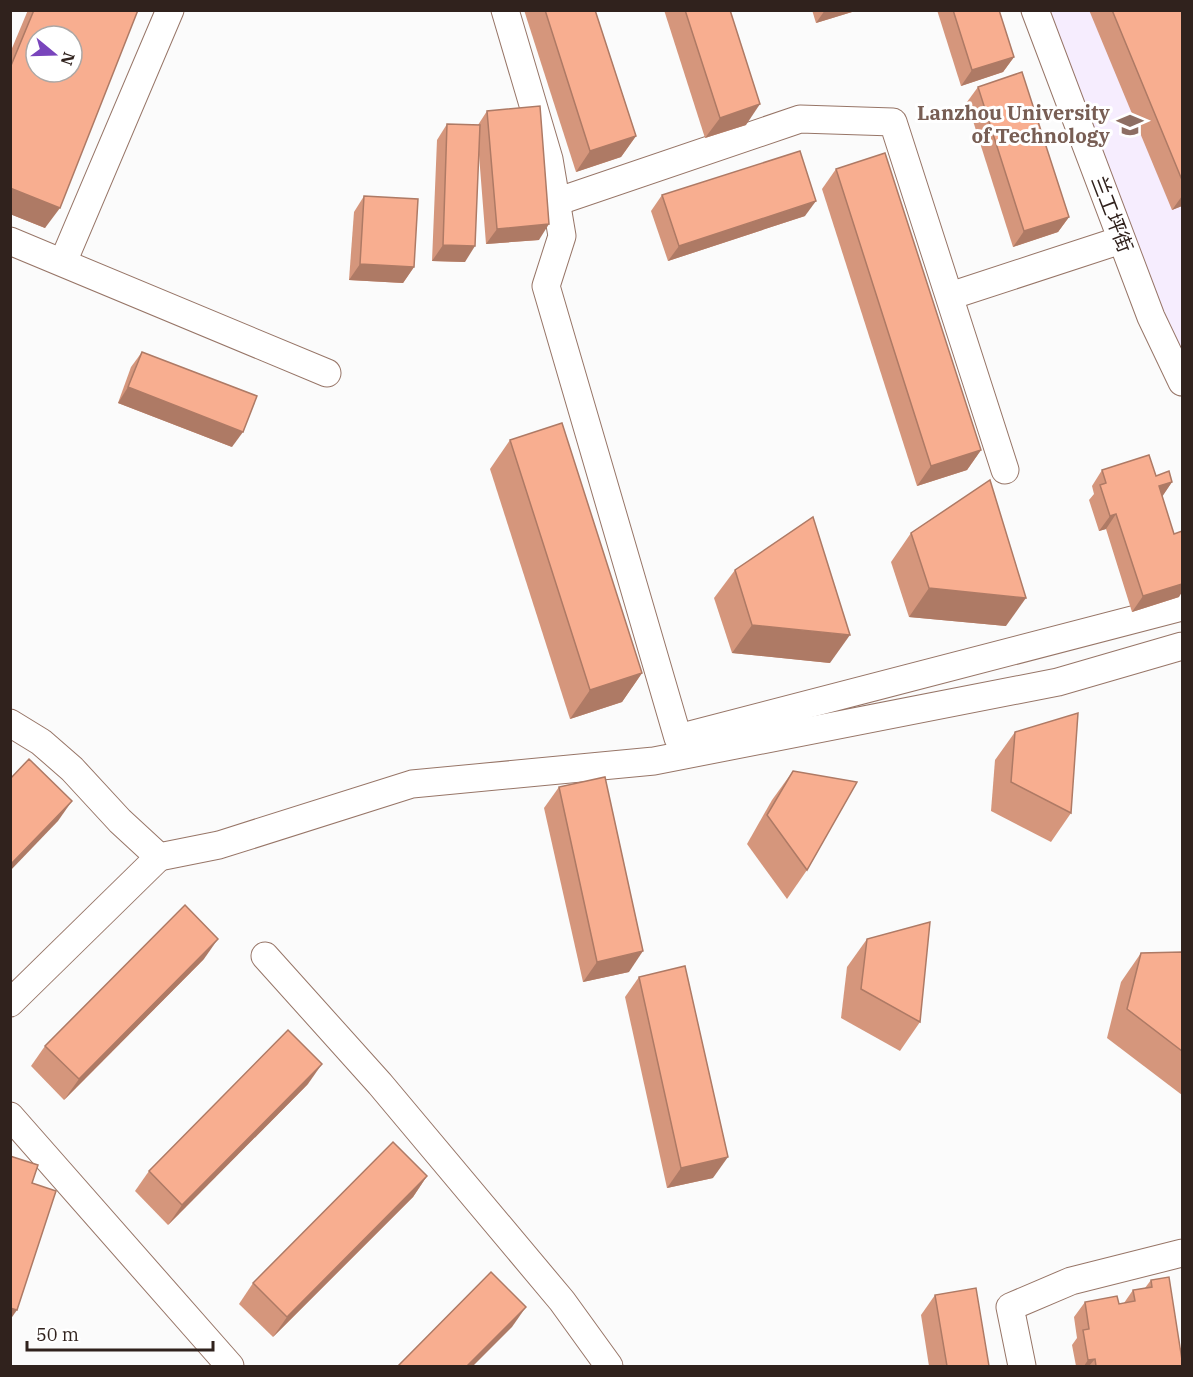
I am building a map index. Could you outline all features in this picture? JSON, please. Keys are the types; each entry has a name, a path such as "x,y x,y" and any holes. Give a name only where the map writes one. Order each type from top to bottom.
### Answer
{"street":[{"path":"63,262 170,10"},
{"path":"505,10 549,159 562,236 546,286 678,738 1182,607"},
{"name":"兰工坪街","path":"1035,10 1150,317 1182,382"},
{"path":"556,202 800,118 893,122 1005,470"},
{"path":"950,296 1122,240"},
{"path":"10,241 327,373"},
{"path":"10,1003 159,857 219,845 412,784 654,761 1058,682 1182,646"},
{"path":"10,723 40,742 72,769 120,821 159,857"},
{"path":"265,956 380,1084 547,1283 609,1366"},
{"path":"10,1116 230,1366"},
{"path":"1022,1366 1010,1307 1071,1281 1182,1253"}],"shaded area":[{"name":"Lanzhou University of Technology","path":"1035,11 1182,11 1182,382"}],"building":[{"path":"34,10 138,10 60,208 10,188 10,68 24,34 24,84 84,84 84,24 28,24"},
{"path":"545,10 595,10 636,136 590,151"},
{"path":"685,10 730,10 760,104 720,118"},
{"path":"953,10 999,10 1014,57 972,70"},
{"path":"1112,10 1182,10 1182,180"},
{"path":"1022,72 1069,217 1024,231 978,87"},
{"path":"540,106 549,224 497,229 487,111"},
{"path":"447,124 480,125 475,246 443,245"},
{"path":"800,151 816,201 679,246 662,195"},
{"path":"885,153 981,450 931,466 836,169"},
{"path":"364,196 418,199 414,267 360,264"},
{"path":"142,352 257,396 243,432 128,387"},
{"path":"562,423 642,673 590,690 510,440"},
{"path":"1149,455 1156,476 1169,471 1172,482 1159,486 1174,534 1182,531 1182,584 1143,596 1116,514 1110,516 1100,485 1106,483 1102,470"},
{"path":"990,480 1026,598 929,588 911,533"},
{"path":"813,517 850,635 752,625 735,570"},
{"path":"1078,713 1071,813 1011,782 1015,732"},
{"path":"29,759 72,801 10,865 10,779"},
{"path":"793,771 857,782 807,870 767,815"},
{"path":"605,777 643,951 597,962 559,787"},
{"path":"185,905 218,939 79,1079 45,1046"},
{"path":"930,922 920,1022 861,989 867,939"},
{"path":"1182,952 1182,1051 1127,1009 1141,953"},
{"path":"685,966 728,1157 681,1168 639,977"},
{"path":"288,1030 322,1064 182,1205 149,1171"},
{"path":"393,1142 427,1176 287,1317 253,1283"},
{"path":"10,1156 38,1165 32,1183 56,1191 17,1310 10,1308"},
{"path":"491,1272 526,1307 467,1366 398,1366"},
{"path":"1169,1277 1182,1366 1096,1366 1095,1359 1088,1360 1083,1330 1089,1329 1085,1302 1117,1296 1119,1304 1135,1301 1133,1290 1152,1287 1151,1280"},
{"path":"976,1288 989,1366 947,1366 935,1295"}],"place":[{"name":"Lanzhou University of Technology","path":"1130,125"}]}
